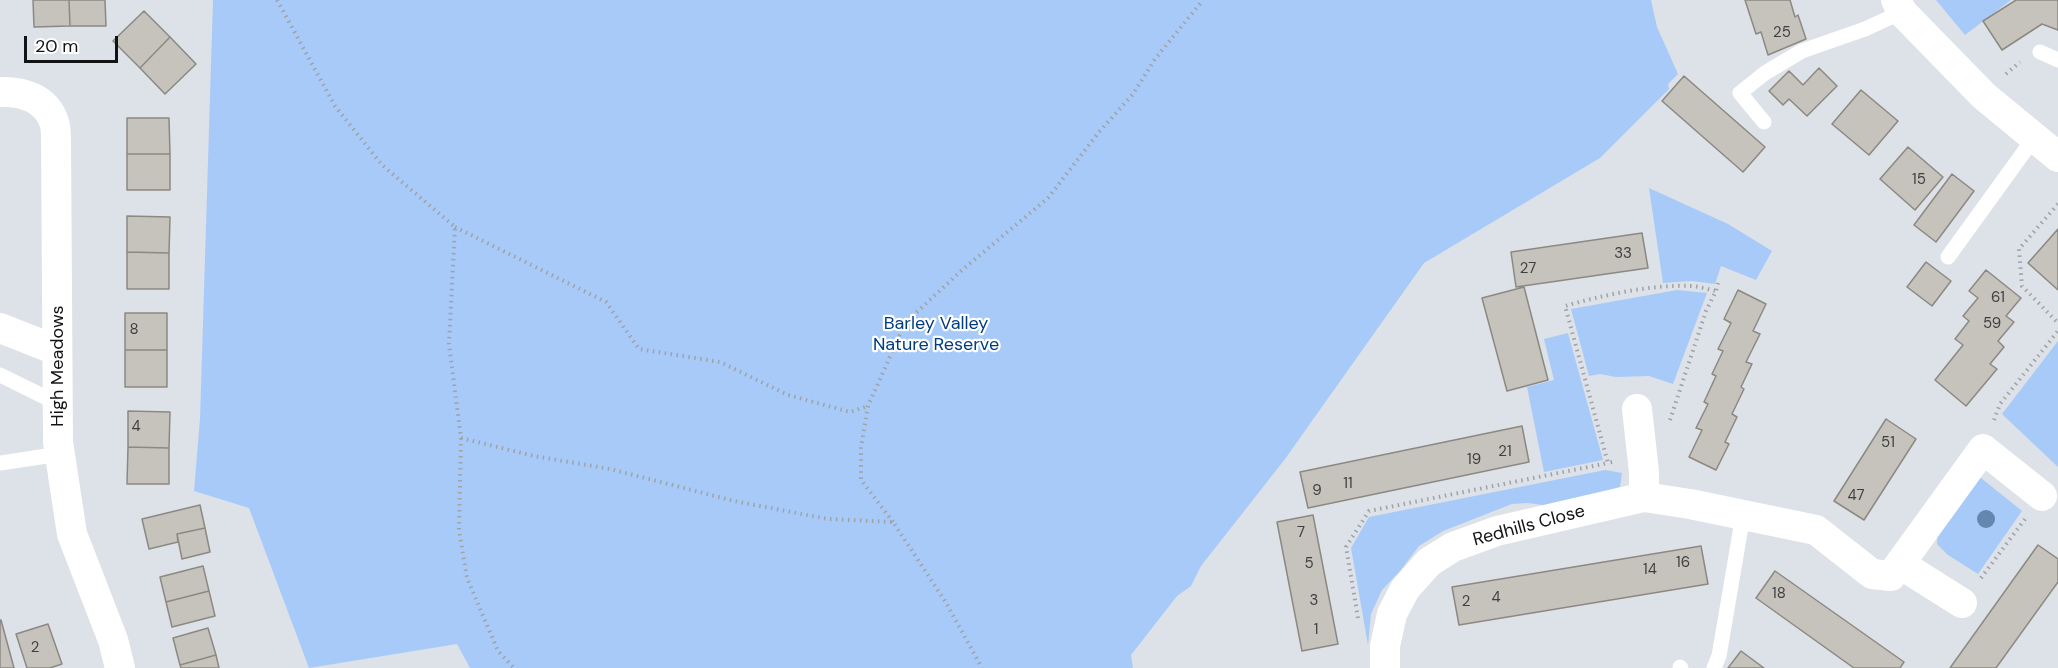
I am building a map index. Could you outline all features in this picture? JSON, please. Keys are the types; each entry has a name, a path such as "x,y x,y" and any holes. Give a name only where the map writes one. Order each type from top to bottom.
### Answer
{"street":[{"path":"1899,6 1984,96 2058,157"},
{"name":"High Meadows","path":"0,92 16,91 36,98 54,121 57,196 56,350 60,454 72,534 113,640 120,668"},
{"path":"0,328 56,350"},
{"path":"1637,409 1644,472 1644,497"},
{"path":"1962,603 1900,564 1983,449 2042,496"},
{"name":"Redhills Close","path":"1385,668 1385,646 1392,614 1405,589 1429,562 1453,547 1497,531 1644,497 1769,519 1816,530 1872,574 1891,576 1900,564"}],"lane":[{"path":"1764,122 1740,93 1766,73 1802,51 1865,29 1899,6"},
{"path":"2040,52 2058,60"},
{"path":"1948,257 2034,138"},
{"path":"0,375 57,403"},
{"path":"0,463 60,454"},
{"path":"1714,668 1719,656 1743,516"}],"path":[{"path":"277,0 336,106 382,165 455,227 606,302 639,349 720,362 788,395 850,412 868,406"},
{"path":"982,668 945,601 893,522 861,480 861,448 868,406 905,323 961,271 1048,198 1099,132 1133,94 1155,59 1203,0"},
{"path":"2058,204 2019,249 2022,286 2058,323"},
{"path":"455,227 448,344 461,438 459,530 467,578 498,651 514,668"},
{"path":"1716,291 1690,286 1662,287 1593,298 1565,306 1608,463 1660,452 1706,311 1716,291 1719,279"},
{"path":"1983,449 2000,404 2058,331"},
{"path":"461,438 534,456 610,470 734,501 828,519 893,522"},
{"path":"1962,603 2042,496"}],"green space":[{"name":"Barley Valley Nature Reserve","path":"213,0 1651,0 1657,27 1678,74 1668,84 1669,89 1600,158 1424,263 1285,459 1201,566 1191,586 1177,596 1131,655 1133,668 470,668 457,644 309,668 249,508 194,491 200,419"},
{"path":"1936,0 2011,0 1965,35"},
{"path":"1649,188 1728,224 1772,251 1756,280 1721,266 1715,284 1692,281 1663,283"},
{"path":"1677,290 1707,293 1673,384 1649,376 1616,377 1600,374 1589,376 1571,309"},
{"path":"1568,333 1603,460 1544,472 1527,387 1554,380 1544,339"},
{"path":"2058,341 2058,467 2002,414"},
{"path":"1605,470 1622,473 1620,487 1557,507 1528,503 1512,504 1443,531 1419,546 1382,590 1371,614 1368,645 1351,548 1369,517"},
{"path":"1976,474 2022,511 1978,574 1948,555 1937,544 1938,530"}],"building":[{"path":"33,0 69,0 70,26 34,27"},
{"path":"69,0 105,0 106,26 70,26"},
{"path":"1745,0 1790,0 1795,17 1798,15 1806,39 1768,55 1761,32 1756,34"},
{"path":"2016,0 2058,0 2058,30 2042,24 2002,50 1983,21"},
{"path":"144,11 170,37 140,68 113,41"},
{"path":"170,37 196,64 165,94 140,68"},
{"path":"1819,68 1837,86 1807,116 1789,99 1783,105 1769,91 1789,71 1803,85"},
{"path":"1684,76 1765,147 1743,172 1662,101"},
{"path":"1861,90 1898,121 1869,155 1832,124"},
{"path":"127,118 169,118 170,154 127,154"},
{"path":"1908,147 1943,177 1915,210 1880,179"},
{"path":"127,154 170,154 170,190 127,190"},
{"path":"1952,174 1974,191 1936,242 1914,225"},
{"path":"127,216 170,217 169,253 127,252"},
{"path":"2058,229 2058,290 2028,263"},
{"path":"1642,233 1648,268 1516,287 1511,252"},
{"path":"127,252 169,253 169,289 127,289"},
{"path":"1926,262 1951,281 1932,306 1907,287"},
{"path":"1986,270 2021,298 2006,316 2014,322 1998,341 2004,347 1990,364 1997,369 1966,406 1935,380 1963,345 1955,339 1969,321 1963,316 1978,298 1969,291"},
{"path":"1524,287 1548,380 1507,391 1482,298"},
{"path":"1738,290 1766,304 1753,331 1760,334 1746,362 1752,364 1741,387 1744,389 1732,414 1737,417 1725,442 1729,444 1716,470 1689,457 1702,430 1696,428 1708,404 1704,402 1716,376 1712,374 1723,351 1718,349 1731,323 1724,319"},
{"path":"125,313 167,313 167,350 125,350"},
{"path":"125,350 167,350 167,387 125,387"},
{"path":"128,411 170,412 169,448 128,447"},
{"path":"1886,419 1916,439 1864,520 1834,501"},
{"path":"1522,426 1529,462 1308,508 1300,472"},
{"path":"128,447 169,448 169,484 127,484"},
{"path":"200,505 205,528 177,534 178,542 149,549 142,519"},
{"path":"1313,515 1338,644 1302,651 1277,522"},
{"path":"205,528 210,552 182,559 177,534"},
{"path":"2038,545 2058,559 2058,582 1996,668 1950,668"},
{"path":"1701,546 1708,584 1459,625 1452,587"},
{"path":"203,566 209,591 166,602 160,577"},
{"path":"1775,571 1904,662 1900,668 1854,668 1756,598"},
{"path":"209,591 215,616 172,627 166,602"},
{"path":"1,620 14,668 0,668"},
{"path":"48,624 62,664 50,668 27,668 16,634"},
{"path":"208,628 216,655 180,665 173,638"},
{"path":"1741,651 1764,668 1728,668"},
{"path":"216,655 219,668 181,668 180,665"}]}
